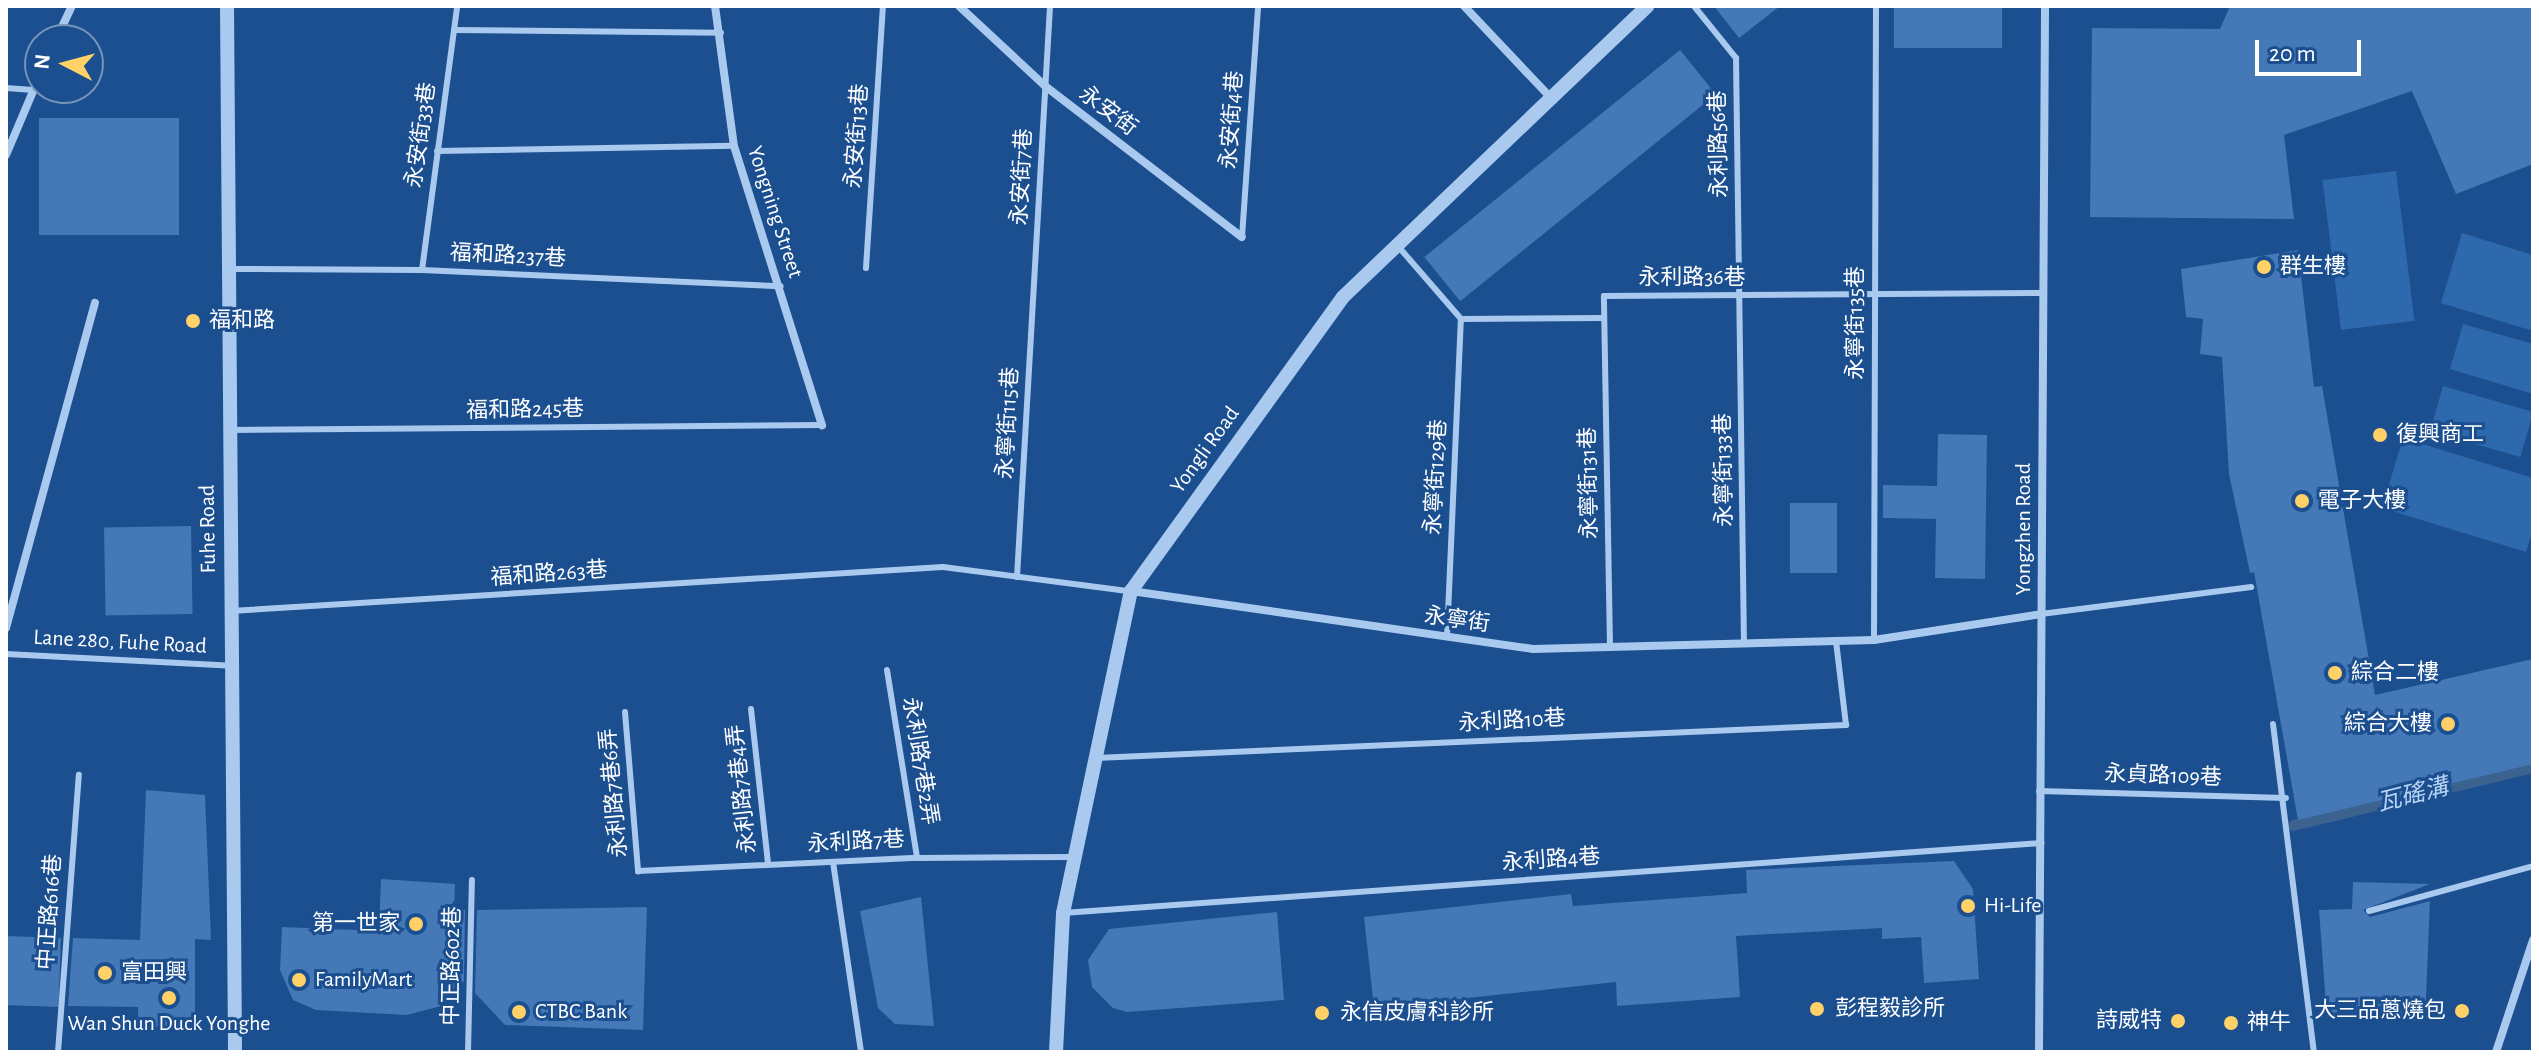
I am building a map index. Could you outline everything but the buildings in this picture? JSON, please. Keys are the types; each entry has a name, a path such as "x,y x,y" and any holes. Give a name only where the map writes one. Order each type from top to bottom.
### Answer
{"street":[{"name":"Fuhe Road","path":"227,6 233,269 228,430 235,1052"},
{"name":"Yongning Street","path":"715,6 734,146 781,286 822,425"},
{"name":"永安街","path":"959,6 1045,86 1242,237"},
{"path":"1464,6 1551,98"},
{"name":"Yongli Road","path":"1056,1052 1063,913 1131,591 1343,297 1647,6"},
{"name":"Yongzhen Road","path":"2039,1052 2045,6"},
{"path":"6,155 27,104"},
{"path":"6,628 95,303"},
{"name":"永寧街","path":"1131,591 1533,649 1874,640 2041,614"},
{"path":"2496,1052 2533,940"}],"lane":[{"name":"永安街33巷","path":"422,270 457,6"},
{"name":"永安街13巷","path":"866,268 883,6"},
{"name":"永安街7巷","path":"1035,271 1050,6"},
{"name":"永安街4巷","path":"1242,237 1258,6"},
{"name":"永利路56巷","path":"1694,6 1736,58 1740,295"},
{"name":"永寧街135巷","path":"1874,640 1876,6"},
{"path":"454,30 721,33"},
{"path":"437,151 734,146"},
{"path":"1397,245 1461,319 1604,318"},
{"name":"福和路237巷","path":"233,269 422,270 781,286"},
{"name":"永寧街115巷","path":"1017,577 1035,271"},
{"name":"永利路36巷","path":"1604,318 1604,296 2044,293"},
{"name":"永寧街133巷","path":"1740,295 1744,644"},
{"name":"永寧街131巷","path":"1604,318 1610,647"},
{"name":"永寧街129巷","path":"1447,637 1461,319"},
{"name":"福和路245巷","path":"228,430 822,425"},
{"name":"永寧街","path":"869,572 943,567 1131,591"},
{"name":"福和路263巷","path":"231,611 869,572"},
{"path":"2041,614 2251,587"},
{"name":"永利路10巷","path":"1096,758 1846,725 1836,641"},
{"name":"Lane 280, Fuhe Road","path":"6,654 232,666"},
{"name":"永利路7巷2弄","path":"887,670 917,858"},
{"name":"永利路7巷4弄","path":"751,709 768,864"},
{"name":"永利路7巷6弄","path":"625,712 638,871"},
{"path":"2273,724 2286,798 2314,1052"},
{"name":"中正路616巷","path":"58,1052 79,775"},
{"name":"永貞路109巷","path":"2039,791 2286,798"},
{"name":"永利路4巷","path":"1063,913 2041,843"},
{"name":"永利路7巷","path":"638,871 917,858 1075,857"},
{"path":"833,862 838,923 861,1052"},
{"path":"2369,911 2533,866"},
{"name":"中正路602巷","path":"468,1052 472,880"}],"shaded area":[{"path":"2396,171 2414,321 2341,330 2323,180"},
{"path":"2462,233 2533,255 2533,331 2441,303"},
{"path":"2463,324 2533,344 2533,394 2450,369"},
{"path":"2443,386 2533,412 2520,457 2430,431"},
{"path":"2403,438 2533,478 2533,529 2526,552 2382,508"}],"waterway":[{"name":"瓦磘溝","path":"2293,825 2533,767"}],"place":[{"name":"群生樓","path":"2264,267"},
{"name":"福和路","path":"193,321"},
{"name":"復興商工","path":"2380,435"},
{"name":"電子大樓","path":"2302,501"},
{"name":"綜合二樓","path":"2335,673"},
{"name":"綜合大樓","path":"2448,724"},
{"name":"Hi-Life","path":"1968,906"},
{"name":"第一世家","path":"416,924"},
{"name":"富田興","path":"105,973"},
{"name":"FamilyMart","path":"299,980"},
{"name":"Wan Shun Duck Yonghe","path":"169,998"},
{"name":"彭程毅診所","path":"1817,1009"},
{"name":"大三品蔥燒包","path":"2462,1011"},
{"name":"CTBC Bank","path":"519,1012"},
{"name":"永信皮膚科診所","path":"1322,1013"},
{"name":"詩威特","path":"2178,1021"},
{"name":"神牛","path":"2231,1023"}]}
